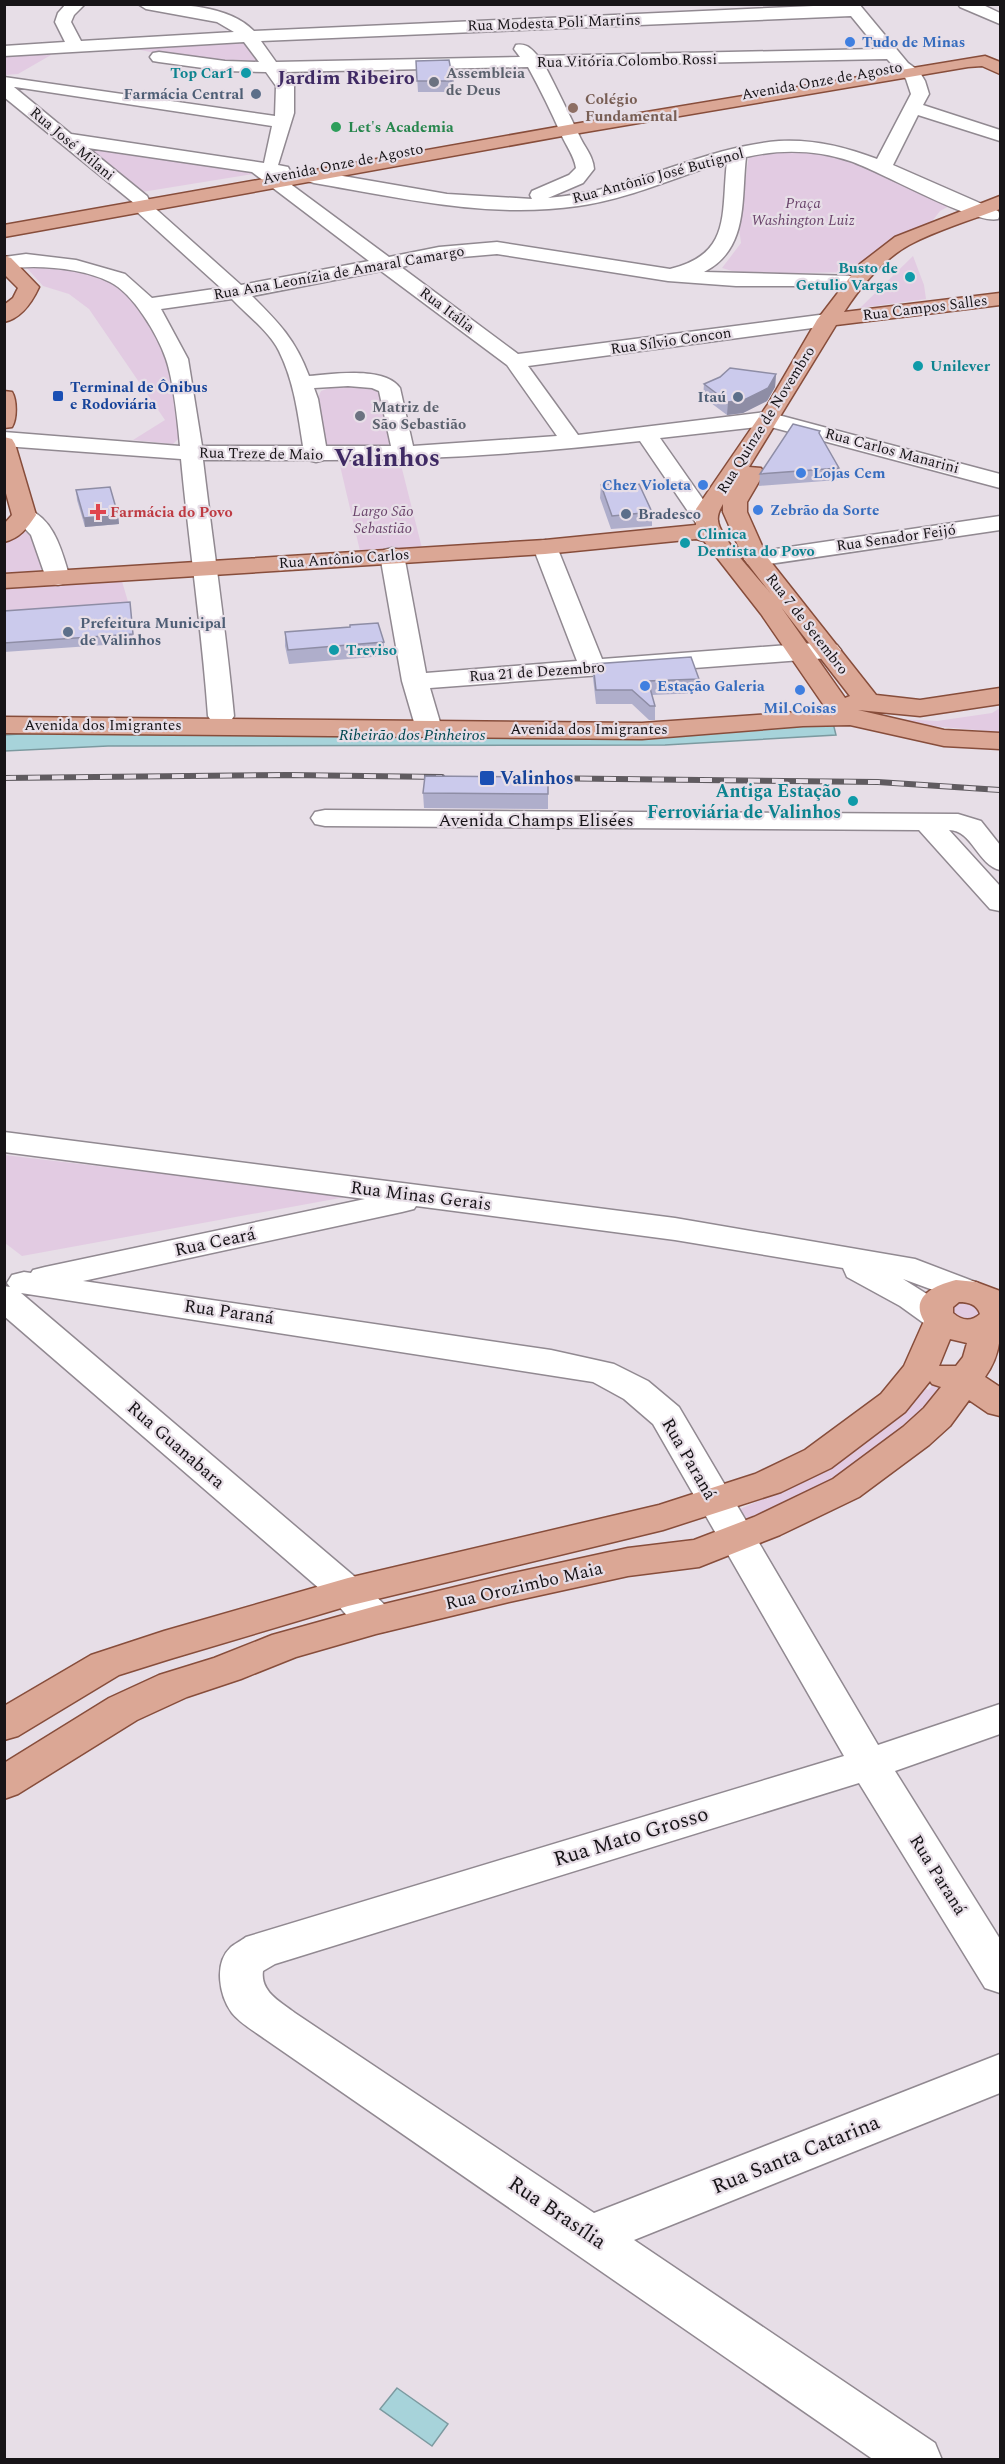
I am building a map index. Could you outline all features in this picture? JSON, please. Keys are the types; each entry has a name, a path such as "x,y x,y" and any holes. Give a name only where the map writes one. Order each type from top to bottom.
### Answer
{"main road":[{"name":"Avenida Onze de Agosto","path":"277,173 314,177 902,64 997,58"},
{"name":"Avenida Onze de Agosto","path":"4,231 277,173 568,127"},
{"name":"Avenida Onze de Agosto","path":"4,224 141,203"},
{"path":"838,319 853,282 887,251 902,241 992,210"},
{"path":"838,319 896,258 915,246 992,210"},
{"path":"4,316 22,301 29,287 5,262"},
{"name":"Rua Campos Salles","path":"838,319 1000,299"},
{"name":"Rua Quinze de Novembro","path":"726,505 775,420 801,367 838,319"},
{"path":"4,397 4,422"},
{"path":"4,444 11,525"},
{"path":"691,501 709,501 726,505"},
{"name":"Rua Antônio Carlos","path":"4,581 545,547 696,532 709,528 726,505"},
{"name":"Rua 7 de Setembro","path":"726,505 756,559 828,650 851,708"},
{"name":"Rua 7 de Setembro","path":"709,528 803,654 851,708"},
{"path":"851,708 920,708 1000,696"},
{"path":"851,708 944,738 1000,741"},
{"name":"Avenida dos Imigrantes","path":"4,715 221,716 642,731 803,718 851,708"},
{"name":"Avenida dos Imigrantes","path":"4,725 428,725"},
{"path":"939,1318 950,1327 970,1332 987,1304"},
{"name":"Rua Orozimbo Maia","path":"4,1783 123,1709 173,1686 227,1669 286,1645 376,1620 628,1563 699,1553 738,1538 846,1488 879,1466 937,1417 980,1359 987,1304"},
{"name":"Rua Orozimbo Maia","path":"4,1725 105,1665 348,1592 614,1530 714,1502 768,1483 818,1459 893,1403 919,1371 939,1318"},
{"path":"919,1371 965,1380 1000,1404"}],"street":[{"path":"8,84 76,47 63,22 66,13 77,4"},
{"path":"66,139 277,173 281,122 285,113 285,86 250,37 238,26 222,18 146,4"},
{"path":"966,4 1000,19"},
{"path":"854,8 919,85 920,94 883,166"},
{"name":"Rua Modesta Poli Martins","path":"130,48 353,30 500,26 854,8"},
{"path":"353,30 363,14"},
{"path":"500,26 535,63 585,159 585,169 576,179 555,190 512,205"},
{"name":"Rua Vitória Colombo Rossi","path":"4,51 76,47 130,48 225,66 273,67 535,63 902,64"},
{"path":"8,84 281,122"},
{"name":"Rua José Milani","path":"8,84 66,139 141,203 237,292 278,334 289,351 307,399 316,455"},
{"path":"914,107 1000,136"},
{"name":"Rua Antônio José Butignol","path":"314,177 455,201 512,205 579,200 737,154 786,147 809,147 860,158 883,166 936,194 992,210"},
{"path":"668,275 685,272 715,256 725,244 737,154"},
{"name":"Rua Itália","path":"277,173 384,263 514,361 572,442"},
{"name":"Rua Ana Leonízia de Amaral Camargo","path":"148,305 237,292 439,253 496,248 668,275 723,279 853,282"},
{"path":"715,256 718,274 723,279"},
{"path":"5,262 45,261 90,268 118,278 148,305 177,359 184,391 203,568 216,654 221,716"},
{"name":"Rua Sílvio Concon","path":"514,361 838,319"},
{"path":"301,383 366,380 386,383 404,453"},
{"name":"Rua Treze de Maio","path":"4,439 190,453 316,455 404,453 572,442 775,420"},
{"name":"Rua Carlos Manarini","path":"775,420 1000,480"},
{"path":"646,435 709,528"},
{"path":"11,525 36,523 43,530 58,578"},
{"name":"Rua Senador Feijó","path":"756,559 1000,523"},
{"path":"545,547 592,668"},
{"path":"392,555 415,681 428,725"},
{"name":"Rua 21 de Dezembro","path":"415,681 803,654 828,650"},
{"name":"Avenida Champs Elisées","path":"325,818 966,823 1000,862"},
{"path":"928,823 1000,903"},
{"name":"Rua Minas Gerais","path":"4,1142 578,1215 915,1270 987,1304"},
{"name":"Rua Ceará","path":"11,1288 425,1197"},
{"name":"Rua Minas Gerais","path":"836,1257 912,1298 939,1318"},
{"name":"Rua Paraná","path":"11,1288 93,1292 551,1362 602,1372 636,1390 666,1416 714,1502 738,1538 869,1764 1000,1975"},
{"name":"Rua Guanabara","path":"11,1288 51,1337 348,1592 376,1620"},
{"path":"51,1337 47,1323 55,1311 64,1302 93,1292"},
{"name":"Rua Mato Grosso","path":"261,1950 869,1764 1000,1719"},
{"name":"Rua Brasília","path":"261,1950 244,1961 240,1975 247,2000 290,2032 917,2460"},
{"name":"Rua Santa Catarina","path":"591,2236 1000,2073"}],"green space":[{"path":"245,40 260,60 236,62 198,59 135,48"},
{"path":"49,52 51,55 18,74 5,75 4,54"},
{"path":"99,149 242,170 253,174 142,192 92,151"},
{"name":"Praça Washington Luiz","path":"798,149 863,164 951,205 940,211 930,224 851,272 742,274 722,268 741,243 739,228 749,154"},
{"path":"913,256 924,285 926,299 860,308"},
{"path":"38,263 101,276 118,284 139,304 164,348 174,378 178,403 179,438 173,444 133,440 165,420 89,309 69,294 43,286 25,266"},
{"path":"337,385 380,387 395,446 327,447 317,400 321,391"},
{"name":"Largo São Sebastião","path":"338,457 399,457 422,548 360,551"},
{"path":"23,531 36,537 45,566 40,570 5,573 5,541"},
{"path":"121,578 131,612 5,622 5,586"},
{"path":"1000,708 1000,732 930,726 899,719 937,721 992,713"},
{"path":"4,1155 351,1196 22,1256 5,1243"},
{"path":"967,1297 986,1314 960,1324 946,1305"},
{"path":"933,1385 941,1391 881,1450 794,1503 743,1522 738,1510 827,1471 894,1416 923,1386 928,1390"}],"water":[{"name":"Ribeirão dos Pinheiros","path":"833,723 836,735 665,745 108,746 5,751 4,735 204,730 667,735"},
{"path":"397,2388 448,2424 432,2446 380,2409"}],"building":[{"path":"449,60 453,81 417,81 416,61"},
{"path":"730,368 776,374 768,388 744,400 728,402 704,384 720,377"},
{"path":"793,424 820,431 819,433 839,468 760,474"},
{"path":"619,483 620,486 639,484 652,512 612,516 601,485"},
{"name":"Farmácia do Povo","path":"110,487 118,515 84,518 76,490"},
{"name":"Prefeitura Municipal de Valinhos","path":"130,602 133,634 4,643 4,611"},
{"path":"378,623 384,642 288,650 285,632"},
{"path":"691,657 699,679 648,681 655,706 650,706 632,690 596,690 593,664"},
{"path":"425,776 548,777 548,794 423,793"}],"railway":[{"path":"4,778 288,775 442,777"},
{"path":"532,778 878,782 1000,790"}],"place":[{"name":"Tudo de Minas","path":"850,42"},
{"name":"Top Car1","path":"246,73"},
{"name":"Assembleia de Deus","path":"434,82"},
{"name":"Farmácia Central","path":"256,94"},
{"name":"Colégio Fundamental","path":"573,108"},
{"name":"Let's Academia","path":"336,127"},
{"name":"Busto de Getulio Vargas","path":"910,277"},
{"name":"Unilever","path":"918,366"},
{"name":"Terminal de Ônibus e Rodoviária","path":"58,396"},
{"name":"Itaú","path":"738,397"},
{"name":"Matriz de São Sebastião","path":"360,416"},
{"name":"Lojas Cem","path":"801,473"},
{"name":"Chez Violeta","path":"703,485"},
{"name":"Zebrão da Sorte","path":"758,510"},
{"name":"Farmácia do Povo","path":"98,512"},
{"name":"Bradesco","path":"626,514"},
{"name":"Clinica Dentista do Povo","path":"685,543"},
{"name":"Prefeitura Municipal de Valinhos","path":"68,632"},
{"name":"Treviso","path":"334,650"},
{"name":"Estação Galeria","path":"645,686"},
{"name":"Mil Coisas","path":"800,690"},
{"name":"Valinhos","path":"487,778"},
{"name":"Antiga Estação Ferroviária de Valinhos","path":"853,801"}],"district":[{"name":"Jardim Ribeiro","path":"346,78"},
{"name":"Valinhos","path":"387,458"}]}
